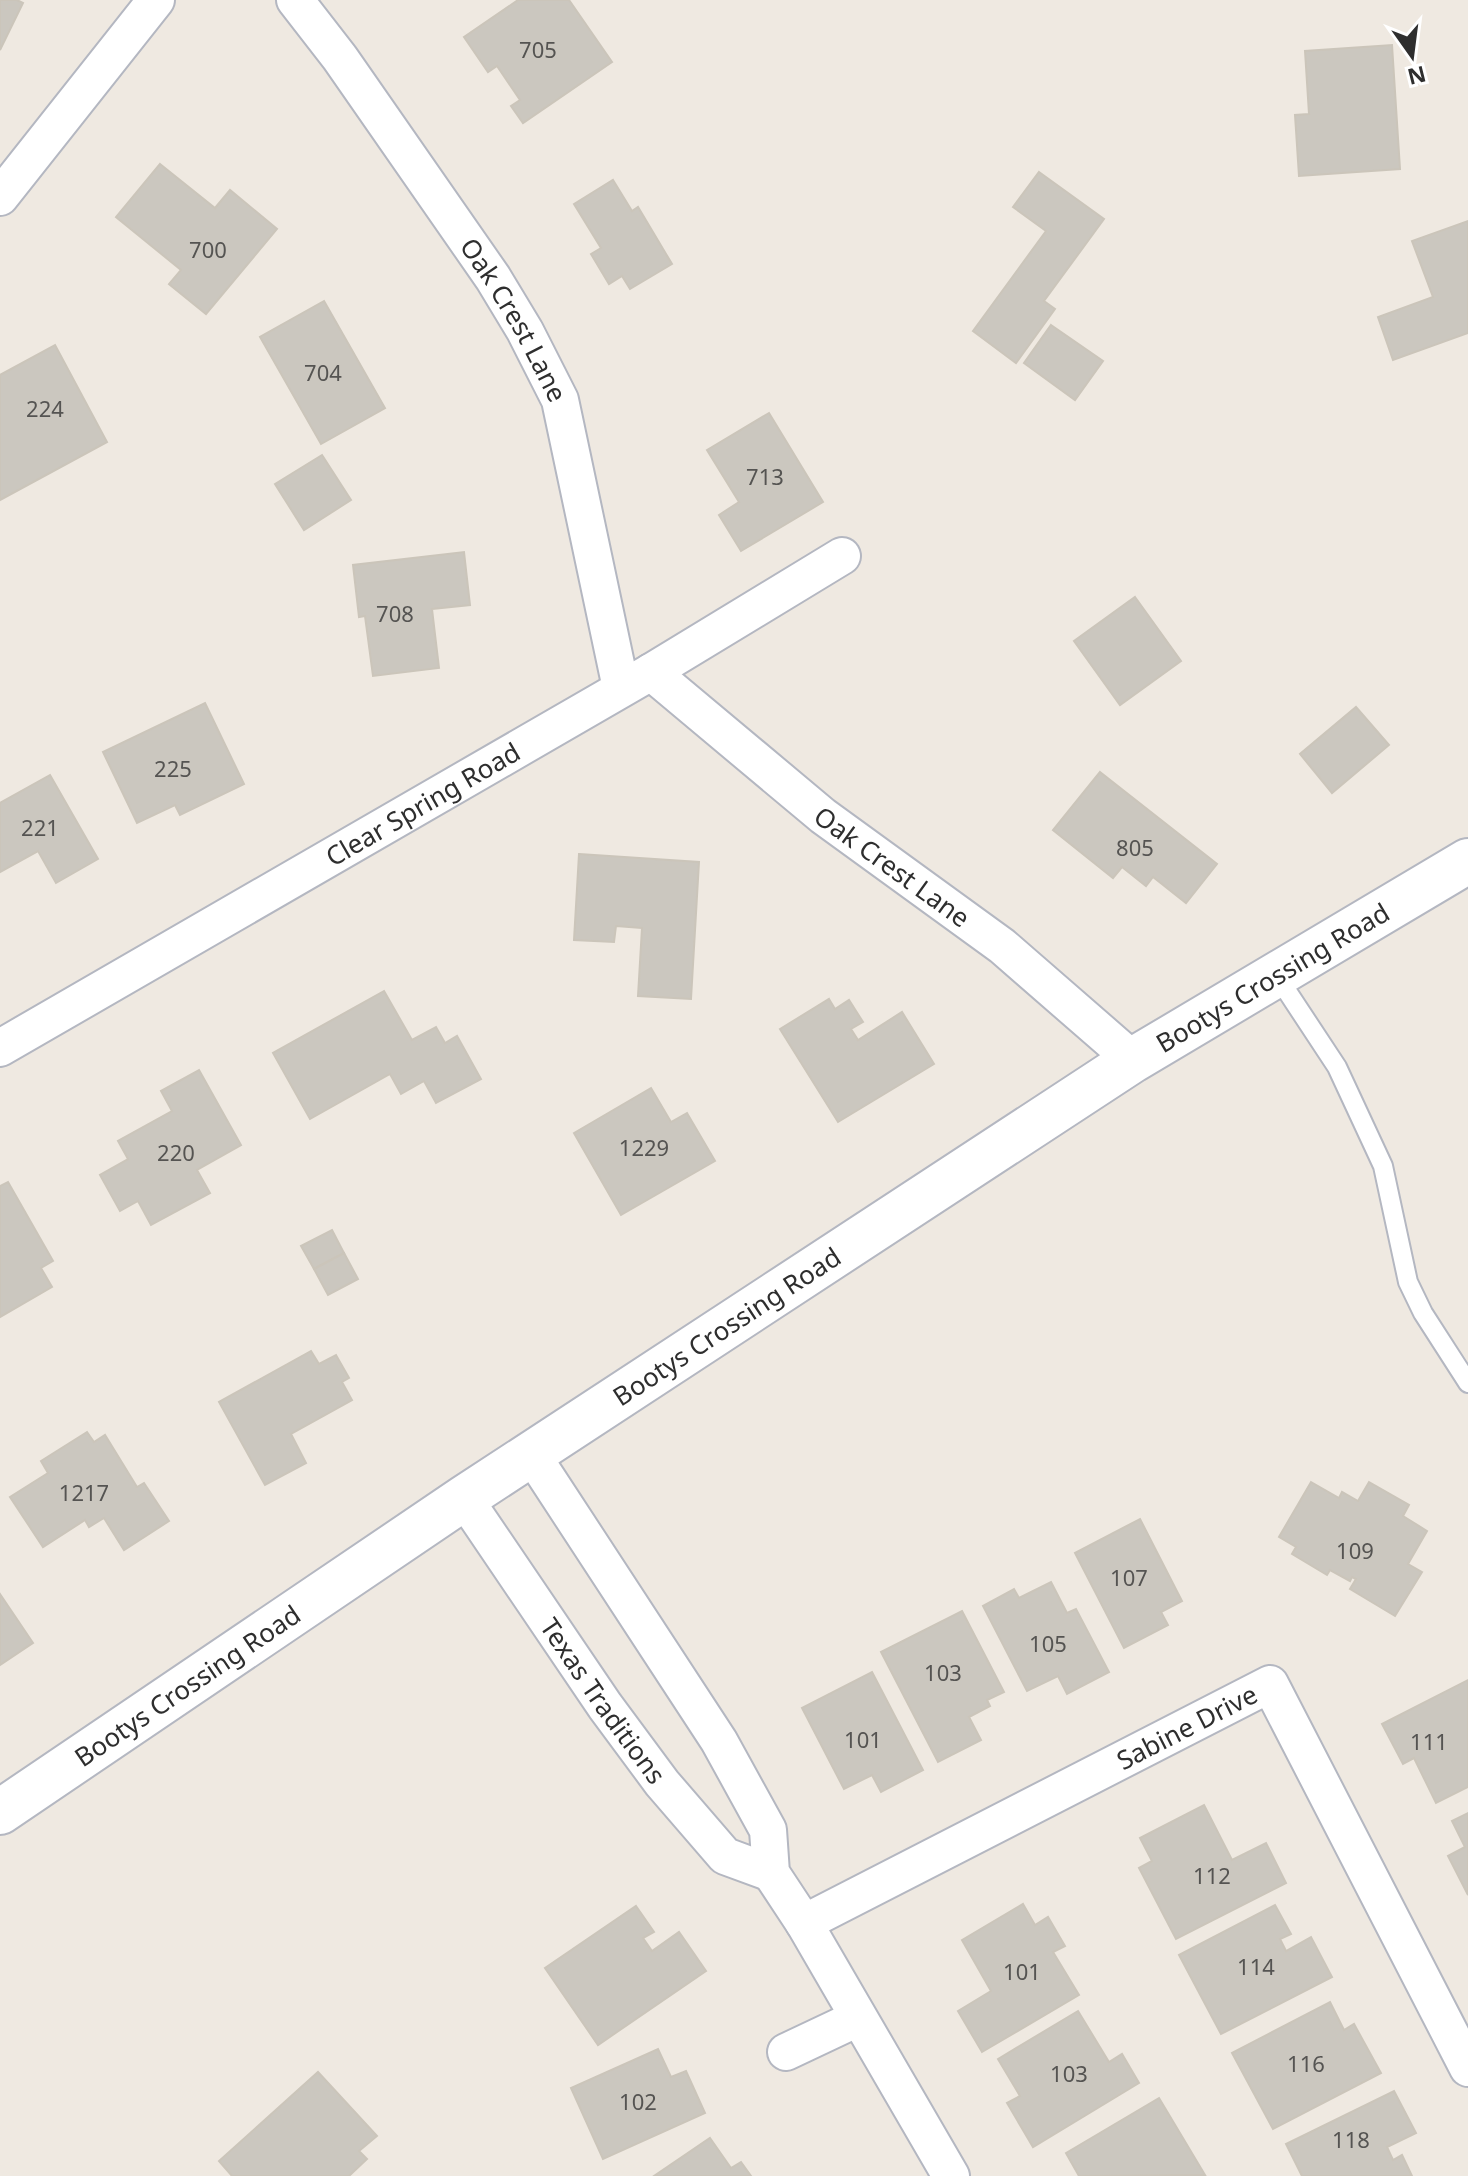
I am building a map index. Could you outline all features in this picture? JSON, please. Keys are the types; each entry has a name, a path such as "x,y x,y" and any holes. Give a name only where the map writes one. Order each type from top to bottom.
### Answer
{"street":[{"path":"0,197 156,0"},
{"name":"Oak Crest Lane","path":"295,0 340,58 493,278 525,331 560,400 636,680 1002,946 1133,1060"},
{"name":"Clear Spring Road","path":"0,1048 636,680 842,556"},
{"name":"Bootys Crossing Road","path":"0,1812 464,1498 1133,1060 1468,861"},
{"path":"532,1455 719,1741 768,1830 771,1873 804,1923 951,2176"},
{"name":"Texas Traditions","path":"464,1498 605,1706 662,1783 725,1856 771,1873"},
{"name":"Sabine Drive","path":"804,1923 1270,1684 1468,2068"},
{"path":"786,2052 858,2018"}],"lane":[{"path":"1277,976 1337,1067 1383,1166 1408,1282 1423,1313 1468,1383"}],"building":[{"path":"0,0 23,3 0,50"},
{"path":"518,0 569,0 612,62 523,123 511,106 520,100 497,66 488,72 464,37"},
{"path":"1392,45 1400,169 1299,176 1295,115 1309,114 1305,51"},
{"path":"160,164 215,208 230,190 277,229 206,314 169,284 181,270 116,217"},
{"path":"1039,172 1104,219 1044,301 1055,309 1016,363 973,331 1046,231 1013,207"},
{"path":"613,180 632,211 638,207 672,264 630,289 622,276 609,284 591,254 601,248 574,204"},
{"path":"1468,221 1468,333 1393,360 1378,317 1433,297 1412,241"},
{"path":"324,301 385,408 321,444 260,337"},
{"path":"1051,325 1103,361 1075,400 1024,363"},
{"path":"55,345 107,442 0,500 0,375"},
{"path":"769,413 823,502 741,551 719,515 739,502 707,450"},
{"path":"322,455 351,500 304,530 275,484"},
{"path":"464,552 470,605 432,609 439,668 373,676 365,616 359,617 353,565"},
{"path":"1135,597 1181,661 1120,705 1074,641"},
{"path":"205,703 244,784 180,815 175,805 137,823 103,752"},
{"path":"1356,707 1389,745 1332,793 1300,754"},
{"path":"1100,772 1217,864 1186,903 1153,877 1146,886 1122,867 1113,878 1053,830"},
{"path":"50,775 98,859 56,883 38,851 0,872 0,803"},
{"path":"579,854 699,862 691,999 638,996 642,928 616,926 614,942 574,940"},
{"path":"384,991 412,1040 436,1027 445,1043 457,1036 481,1079 436,1103 424,1081 401,1094 390,1074 310,1119 273,1053"},
{"path":"829,999 835,1009 849,1000 863,1022 851,1029 858,1040 902,1012 934,1064 838,1122 780,1029"},
{"path":"199,1070 241,1145 197,1170 210,1193 151,1225 138,1201 120,1211 100,1175 128,1159 118,1141 172,1111 161,1091"},
{"path":"651,1088 671,1122 687,1113 715,1161 621,1215 574,1133"},
{"path":"8,1182 53,1261 41,1268 52,1287 0,1317 0,1186"},
{"path":"332,1230 344,1253 314,1269 301,1246"},
{"path":"344,1253 358,1279 328,1295 314,1269"},
{"path":"311,1351 319,1364 336,1355 349,1378 342,1382 352,1400 291,1434 306,1463 265,1485 219,1402"},
{"path":"87,1432 94,1442 105,1435 137,1487 144,1483 169,1521 124,1550 104,1518 89,1527 85,1520 43,1547 10,1497 48,1473 41,1461"},
{"path":"1311,1482 1339,1498 1342,1492 1358,1501 1369,1482 1409,1505 1403,1516 1427,1531 1408,1564 1422,1572 1395,1616 1350,1589 1356,1579 1352,1577 1350,1581 1330,1570 1327,1575 1292,1554 1296,1547 1279,1537"},
{"path":"1140,1519 1182,1601 1161,1612 1168,1625 1124,1648 1075,1553"},
{"path":"1051,1582 1067,1613 1076,1609 1109,1672 1067,1694 1058,1676 1027,1691 983,1606 1014,1589 1019,1598"},
{"path":"0,1594 33,1643 0,1665"},
{"path":"962,1611 1004,1692 987,1700 990,1706 969,1717 981,1740 938,1762 881,1652"},
{"path":"872,1672 923,1770 881,1792 872,1775 844,1789 802,1708"},
{"path":"1468,1680 1468,1787 1436,1803 1414,1758 1403,1764 1382,1724"},
{"path":"1204,1805 1232,1860 1266,1843 1286,1883 1176,1939 1139,1868 1152,1861 1140,1838"},
{"path":"1468,1813 1468,1895 1448,1856 1465,1847 1452,1821"},
{"path":"1023,1904 1035,1925 1048,1917 1065,1946 1053,1952 1079,1995 982,2052 958,2011 991,1991 962,1940"},
{"path":"1275,1905 1291,1934 1280,1939 1286,1951 1311,1937 1332,1977 1221,2034 1179,1955"},
{"path":"636,1906 654,1932 643,1938 652,1951 679,1932 706,1971 598,2045 545,1968"},
{"path":"1330,2002 1344,2030 1354,2024 1381,2073 1273,2129 1232,2053"},
{"path":"1078,2011 1109,2062 1122,2054 1139,2083 1033,2147 1007,2103 1020,2096 998,2059"},
{"path":"658,2049 671,2077 686,2071 705,2113 603,2159 571,2088"},
{"path":"318,2072 377,2136 359,2151 367,2159 349,2176 232,2176 219,2161"},
{"path":"1394,2091 1416,2133 1387,2147 1393,2160 1402,2155 1412,2176 1302,2176 1286,2144"},
{"path":"1159,2098 1205,2175 1079,2176 1066,2153"},
{"path":"710,2138 731,2168 741,2162 751,2176 654,2176"}]}
